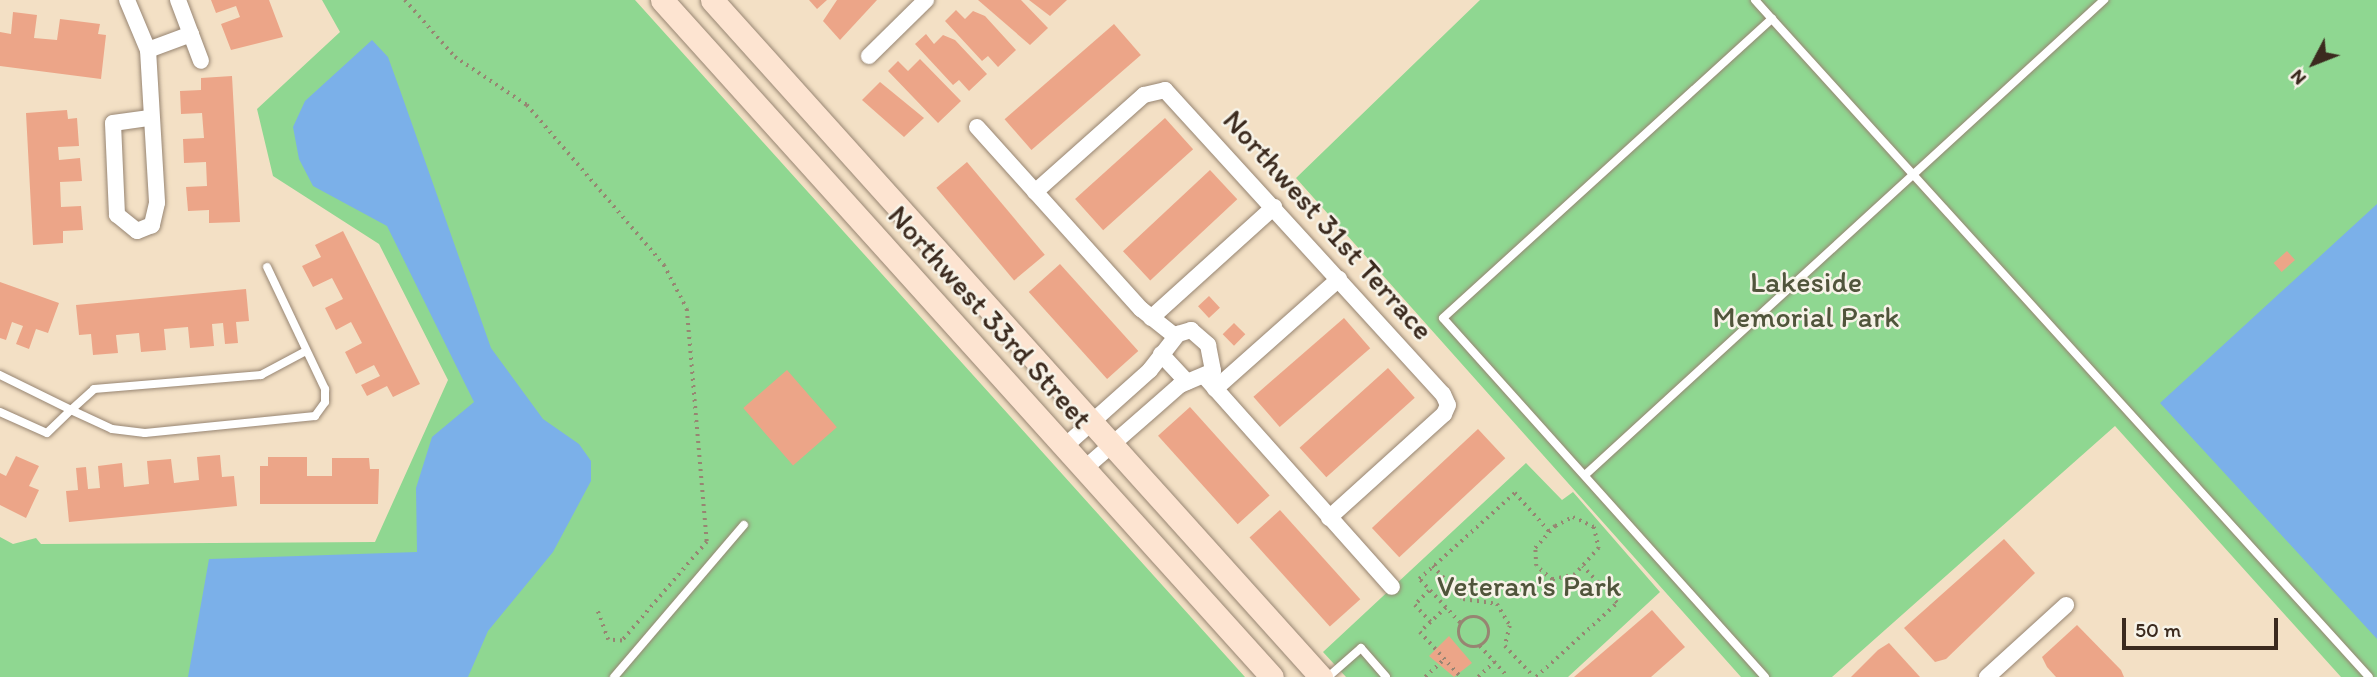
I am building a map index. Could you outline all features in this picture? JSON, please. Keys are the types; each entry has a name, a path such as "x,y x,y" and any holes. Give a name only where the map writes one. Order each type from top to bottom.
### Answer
{"street":[{"path":"127,0 148,50 157,212 152,225 137,231 117,215 113,123 150,118"},
{"path":"178,0 201,61"},
{"name":"Northwest 33rd Street","path":"662,0 1272,677"},
{"name":"Northwest 33rd Street","path":"712,0 1321,677"},
{"path":"869,56 926,0"},
{"path":"148,50 191,34"},
{"name":"Northwest 31st Terrace","path":"1035,192 1159,88 1175,97 1448,405 1329,518"},
{"path":"977,127 1151,318 1175,336"},
{"path":"1151,318 1274,207"},
{"path":"1084,469 1186,382 1210,383 1339,279"},
{"path":"1065,447 1161,354 1175,336 1191,330 1208,345 1214,365 1210,383"},
{"path":"1161,354 1186,382"},
{"path":"1210,383 1392,587"},
{"path":"1998,674 2066,605"}],"lane":[{"path":"1755,0 2369,677"},
{"path":"1585,475 2104,0"},
{"path":"1765,677 1443,318 1772,19"},
{"path":"0,375 71,410 136,432 305,420 325,402 306,351 267,267"},
{"path":"0,412 47,433 94,389 261,375 306,351"},
{"path":"614,677 744,525"},
{"path":"1328,677 1361,648 1386,677"}],"path":[{"path":"405,0 455,57 527,106 664,265 687,309 710,532 622,641 608,640 597,610"},
{"path":"1508,677 1480,646 1464,642 1460,623 1419,579 1515,493 1549,532"},
{"path":"1573,517 1594,527 1599,548 1583,567 1560,581 1542,574 1535,548 1549,532 1573,517"},
{"path":"1433,566 1463,599 1497,604 1510,626 1505,646 1535,677 1617,603 1583,567"},
{"path":"1430,590 1415,605 1431,622"},
{"path":"1446,608 1420,632 1461,677"},
{"path":"1460,623 1475,617 1488,623 1489,638 1480,646"},
{"path":"1425,677 1444,659"},
{"path":"1479,677 1494,662"}],"green space":[{"path":"322,0 635,0 1245,677 0,677 0,537 13,544 36,538 41,544 375,542 448,380 379,244 273,176 257,109 340,32"},
{"name":"Lakeside Memorial Park","path":"1480,0 2377,0 2377,677 2341,677 2115,426 1832,677 1741,677 1296,178"},
{"name":"Veteran's Park","path":"1526,463 1562,500 1573,492 1660,592 1568,677 1346,677 1323,652"}],"water":[{"path":"372,40 388,57 491,348 543,419 579,444 591,461 591,481 553,552 488,631 468,677 188,677 209,559 417,552 416,488 432,437 474,402 387,226 313,186 299,159 293,127 305,101"},
{"path":"2377,204 2377,639 2160,403"}],"building":[{"path":"211,0 269,0 283,37 231,50 221,24 240,17 236,6 216,13"},
{"path":"809,0 827,0 817,9"},
{"path":"837,0 877,0 840,40 823,21"},
{"path":"978,0 1021,0 1048,28 1030,45"},
{"path":"1029,0 1067,0 1050,16"},
{"path":"956,10 965,19 973,11 985,16 1016,50 998,67 988,56 982,61 945,21"},
{"path":"13,12 37,15 34,38 57,40 60,19 100,24 98,34 106,35 101,79 0,66 0,32 11,34"},
{"path":"1114,24 1141,55 1031,150 1005,119"},
{"path":"926,34 934,44 943,35 955,40 987,74 969,91 959,80 953,85 915,44"},
{"path":"920,59 961,101 938,123 888,71 898,61 908,71"},
{"path":"232,76 240,222 209,223 209,210 188,211 186,187 207,186 206,162 184,163 183,139 204,138 202,113 181,114 180,91 201,90 201,78"},
{"path":"880,82 924,118 904,137 862,100"},
{"path":"67,110 68,119 77,118 79,146 58,147 59,160 80,158 82,181 60,182 61,207 81,206 83,230 63,231 63,243 33,245 26,113"},
{"path":"1165,118 1193,149 1103,230 1075,199"},
{"path":"967,162 1045,255 1014,280 936,188"},
{"path":"1210,170 1237,199 1150,280 1123,251"},
{"path":"343,231 420,384 393,397 387,386 367,396 361,385 380,376 374,365 356,374 345,352 362,343 351,322 336,330 325,308 343,299 332,278 313,287 302,266 321,257 315,245"},
{"path":"2287,251 2295,260 2282,272 2274,263"},
{"path":"1060,264 1138,351 1107,379 1029,292"},
{"path":"0,282 59,303 48,333 36,329 29,349 16,344 23,326 12,322 6,340 0,338"},
{"path":"246,289 249,321 236,322 238,343 225,344 223,323 212,324 214,346 190,348 188,327 164,329 166,350 141,352 139,333 116,335 118,353 93,355 91,334 79,335 76,305"},
{"path":"1209,296 1220,308 1209,318 1198,306"},
{"path":"1344,318 1370,348 1280,427 1253,397"},
{"path":"1234,323 1245,334 1234,346 1223,334"},
{"path":"1388,368 1415,398 1326,477 1300,448"},
{"path":"787,370 837,427 793,465 743,408"},
{"path":"1190,407 1270,495 1238,524 1158,436"},
{"path":"1478,429 1505,458 1399,557 1372,528"},
{"path":"220,455 222,477 234,476 237,506 69,522 66,491 78,490 76,468 86,467 88,489 100,488 98,466 122,463 124,487 149,484 147,461 171,459 174,483 199,480 197,457"},
{"path":"16,456 39,466 29,486 39,490 26,518 0,505 0,473 6,476"},
{"path":"268,457 307,457 307,476 332,476 332,458 369,458 370,469 379,469 378,504 260,504 260,466 268,466"},
{"path":"1280,510 1360,599 1330,627 1250,537"},
{"path":"2004,539 2035,573 1946,659 1935,662 1904,628"},
{"path":"1652,610 1685,647 1651,677 1574,677"},
{"path":"2077,625 2121,670 2124,677 2056,677 2042,657"},
{"path":"1449,636 1472,663 1454,677 1429,656"},
{"path":"1889,643 1920,677 1851,677 1878,650"}]}
